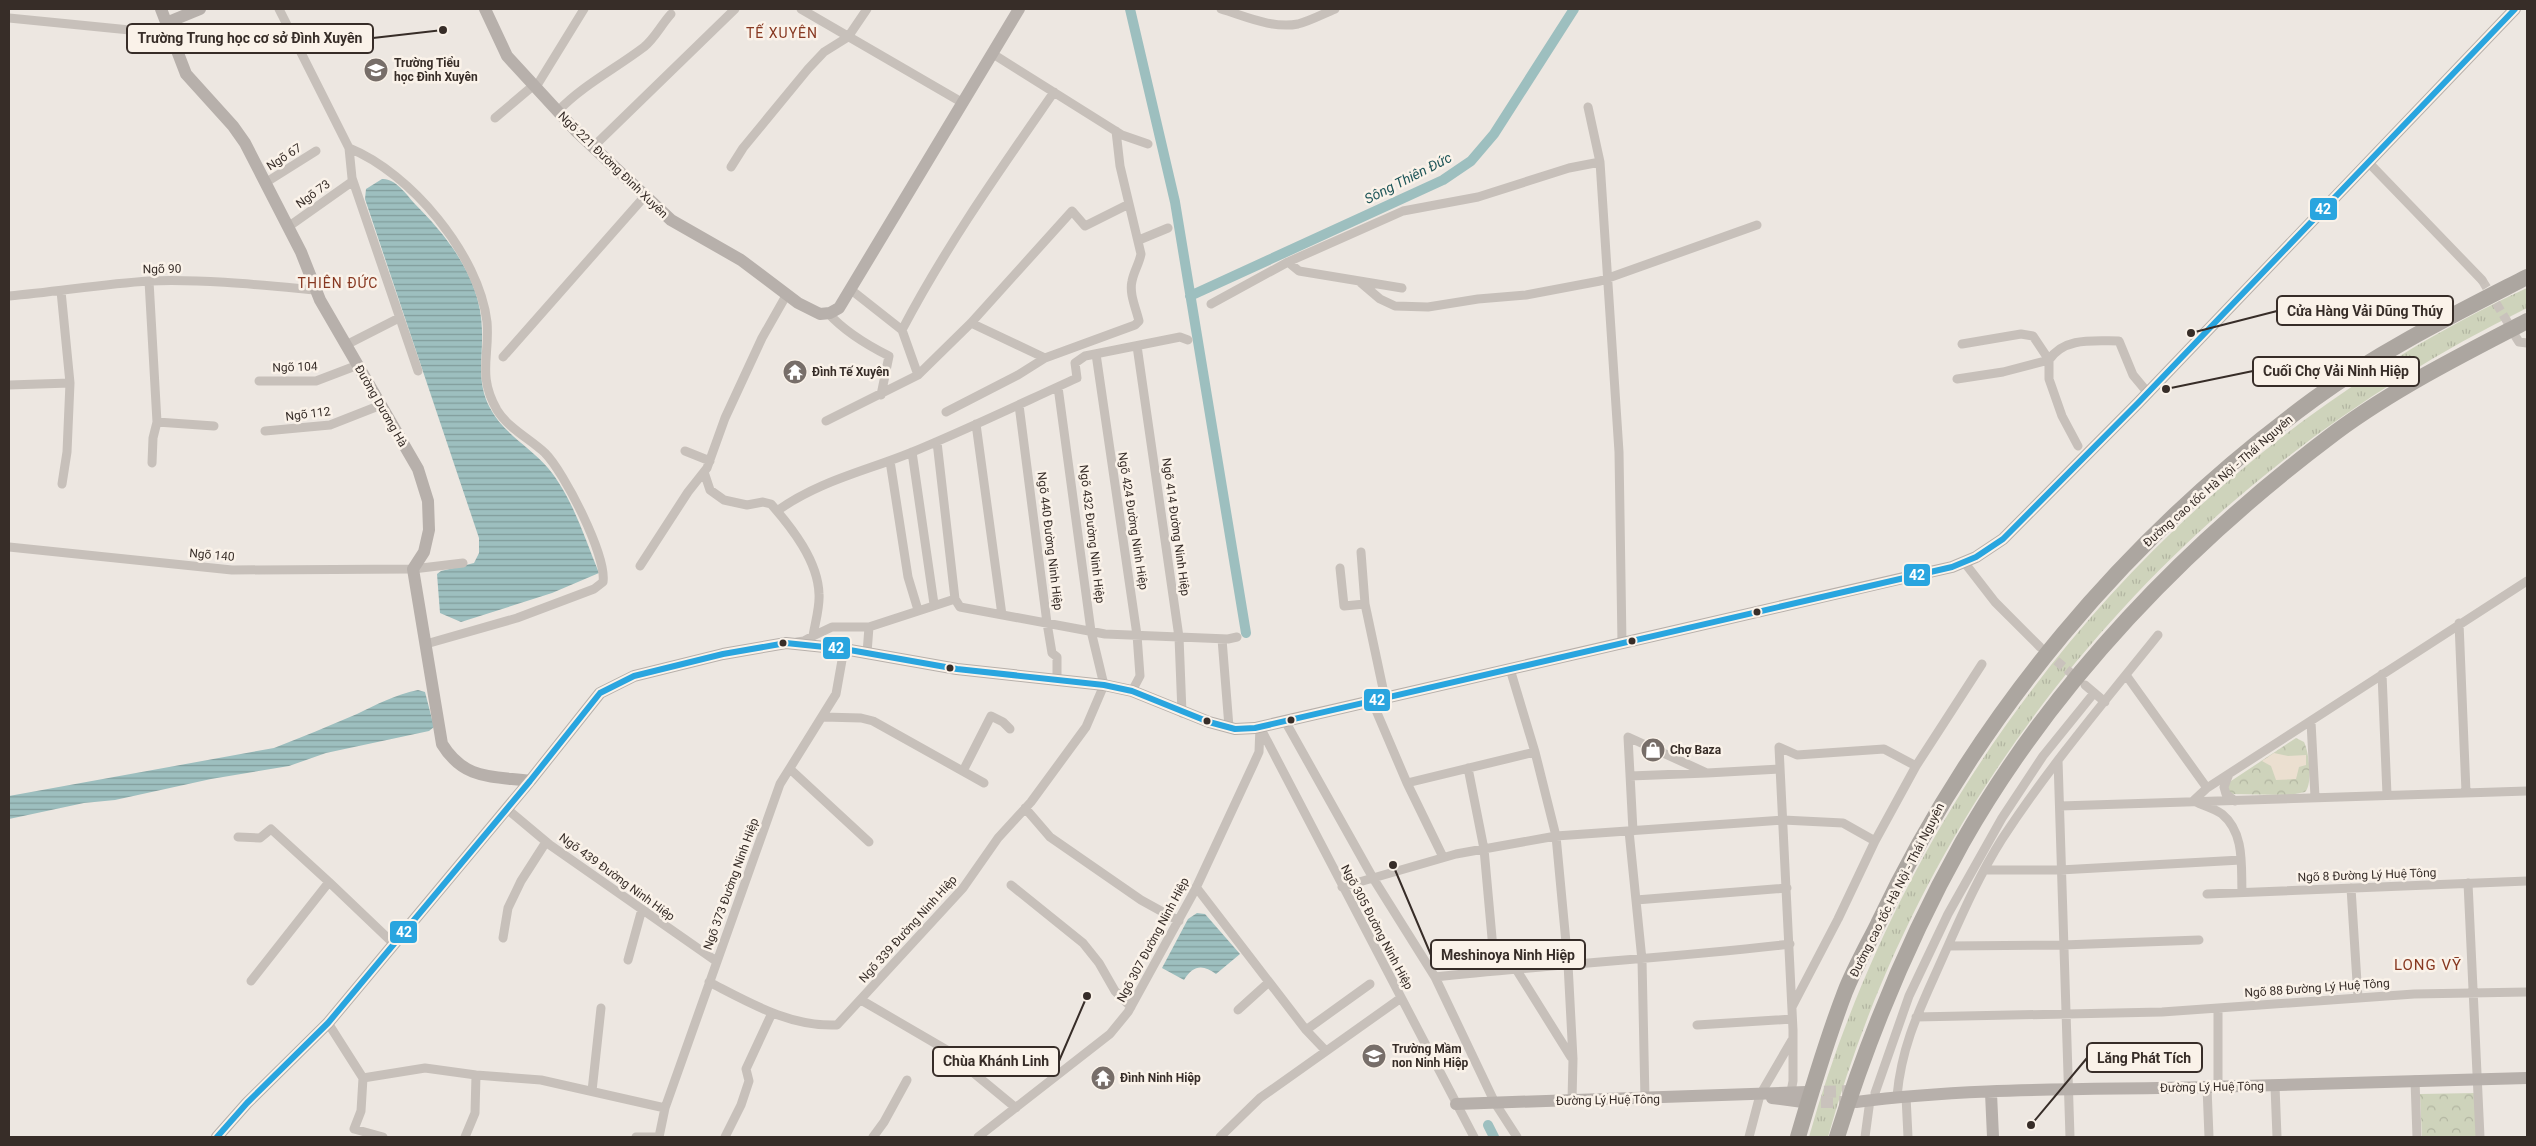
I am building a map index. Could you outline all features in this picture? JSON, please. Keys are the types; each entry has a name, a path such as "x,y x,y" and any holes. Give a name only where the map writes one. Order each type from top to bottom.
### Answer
{"highway":[{"name":"Đường cao tốc Hà Nội - Thái Nguyên","path":"1798,1137 1845,992 1932,817 1983,737 2078,615 2139,549 2224,472 2315,398 2419,333 2527,276"},
{"path":"1837,1137 1881,1009 1962,842 2012,764 2103,646 2164,579 2246,505 2337,431 2436,368 2527,321"}],"main road":[{"name":"Đường Dương Hà","path":"161,9 186,74 233,126 288,227 316,290 418,469 428,501 429,530 424,552 413,569"},
{"path":"168,28 200,9"},
{"name":"Ngõ 221 Đường Đình Xuyên","path":"485,9 507,56 593,147 671,220 741,260 787,294 820,314 828,313"},
{"path":"828,313 839,308 1019,9"},
{"path":"217,1137 247,1102 328,1023 600,694 634,676 723,654 786,643 844,649 957,670 1104,685 1132,690 1182,712 1229,728 1260,727 1912,576 1976,557 2003,539 2148,393 2516,9"},
{"path":"413,569 442,744 450,757 460,767 476,774 530,781"},
{"name":"Đường Lý Huệ Tông","path":"1857,1096 2527,1078"},
{"path":"1991,1092 1993,1137"},
{"name":"Đường Lý Huệ Tông","path":"1456,1104 1760,1095 1804,1097"}],"street":[{"path":"279,9 349,148 353,181 418,371"},
{"path":"496,118 535,86 584,9"},
{"path":"593,147 735,9"},
{"path":"801,9 963,103"},
{"path":"731,167 743,148 808,69 824,52 848,37 867,9"},
{"path":"1221,9 1264,22 1287,25 1300,24 1335,9"},
{"path":"558,111 570,98 646,45 671,14"},
{"path":"9,18 168,28"},
{"path":"993,54 1116,131 1148,144"},
{"path":"902,330 930,276 1054,92"},
{"path":"1588,107 1600,162 1619,452 1622,643"},
{"path":"946,412 1018,375 1045,358 1135,325 1139,321 1131,292 1132,280 1139,266 1141,254 1116,145 1116,131"},
{"path":"349,148 379,163 397,178 443,225 470,266 484,306 487,325 484,358 486,378 491,397 508,423 546,455 570,488 584,517 604,576 603,582 594,589 517,618 426,644"},
{"name":"Ngõ 67","path":"265,184 316,151"},
{"path":"1211,304 1288,262 1403,211 1478,197 1569,168 1600,162"},
{"path":"2369,163 2482,280"},
{"name":"Ngõ 73","path":"288,227 353,181"},
{"path":"503,357 645,196"},
{"path":"826,421 881,395 918,374 971,323 1072,211 1085,226 1129,204"},
{"path":"1360,282 1380,299 1395,306 1428,307 1478,298 1526,295 1607,278 1757,226"},
{"path":"1139,240 1168,228"},
{"path":"1288,262 1299,271 1402,288"},
{"path":"149,281 156,422 152,463"},
{"name":"Ngõ 90","path":"9,296 97,285 149,281 228,282 316,290"},
{"path":"850,289 902,330 918,374"},
{"path":"61,291 70,384 67,452 62,484"},
{"path":"640,566 710,461 726,418 762,338 787,294"},
{"path":"828,313 837,323 866,344 889,356 881,395"},
{"path":"346,344 399,318"},
{"path":"971,323 1045,358"},
{"path":"1962,344 2021,334 2033,336 2049,360 2049,379 2062,416 2078,446"},
{"path":"2514,334 2519,342 2527,343"},
{"path":"774,507 830,481 890,461 936,442 1077,378 1075,363 1085,356 1180,338 1188,340"},
{"path":"1957,379 2004,372 2049,360 2057,349 2068,344 2118,342 2133,375 2148,393"},
{"name":"Ngõ 414 Đường Ninh Hiệp","path":"1138,346 1179,637 1182,712"},
{"name":"Ngõ 424 Đường Ninh Hiệp","path":"1096,354 1137,634 1140,676 1132,690"},
{"name":"Ngõ 104","path":"260,381 316,381 358,365"},
{"path":"9,385 70,384"},
{"name":"Ngõ 432 Đường Ninh Hiệp","path":"1058,387 1092,631 1104,685"},
{"name":"Ngõ 112","path":"265,431 330,425 381,405"},
{"name":"Ngõ 440 Đường Ninh Hiệp","path":"1018,405 1047,623 1052,653 1057,657 1057,679"},
{"path":"156,422 214,426"},
{"path":"976,424 1002,615"},
{"path":"936,442 954,577 955,599 960,607 1092,631 1222,639 1237,637"},
{"path":"685,451 710,461"},
{"path":"912,452 934,604"},
{"path":"890,461 908,577 918,610"},
{"path":"704,472 710,490 724,500 747,505 763,502 774,507 809,558 816,573 820,596 813,636"},
{"name":"Ngõ 140","path":"9,547 232,570 413,569 464,563"},
{"path":"1361,552 1365,604 1385,698"},
{"path":"1964,562 1995,602 2040,647"},
{"path":"1340,568 1344,606 1365,604"},
{"path":"2193,801 2207,788 2311,722 2459,623 2527,581"},
{"path":"786,643 804,641 832,627 869,627 934,604 955,599"},
{"path":"2459,623 2466,792"},
{"path":"867,653 869,627"},
{"path":"1908,1137 1901,1096 1900,1066 1916,1017 1960,918 2002,840 2058,760 2158,635"},
{"path":"1222,639 1229,728"},
{"name":"Ngõ 373 Đường Ninh Hiệp","path":"658,1137 665,1108 780,784 836,694 844,649"},
{"path":"1792,1007 1916,766 1982,664"},
{"path":"1510,669 1535,752 1556,836 1568,964 1573,1059 1572,1100"},
{"path":"2382,674 2387,795"},
{"path":"2126,675 2207,788"},
{"path":"2085,684 2105,702"},
{"name":"Ngõ 339 Đường Ninh Hiệp","path":"709,982 772,1013 819,1026 837,1025 927,930 963,888 998,838 1025,808 1086,727 1104,685"},
{"path":"1865,1137 1873,1097 1910,996 1948,914 2002,818 2043,756 2094,693"},
{"path":"1372,701 1407,783 1443,857"},
{"path":"963,771 991,716 1003,722 1010,729"},
{"path":"823,717 861,718 873,721 984,783"},
{"path":"1285,721 1373,878 1435,977 1495,1103 1517,1137"},
{"path":"2311,722 2315,797"},
{"name":"Ngõ 307 Đường Ninh Hiệp","path":"978,1137 1110,1034 1131,1007 1179,921 1259,752 1260,727"},
{"name":"Ngõ 305 Đường Ninh Hiệp","path":"1260,727 1474,1137"},
{"path":"1645,1099 1642,960 1631,831 1628,737 1707,772"},
{"path":"1790,1097 1793,1040 1792,1007 1779,747 1797,755 1884,749 1916,766"},
{"path":"1407,783 1535,752"},
{"path":"2058,760 2060,870 2070,1137"},
{"path":"1468,768 1484,849 1495,971"},
{"path":"790,769 869,842"},
{"path":"1630,776 1780,769"},
{"path":"2230,774 2224,788 2226,794 2235,800"},
{"path":"2060,806 2527,791"},
{"path":"2193,801 2224,816 2240,842 2242,892"},
{"path":"1025,808 1050,837 1141,900 1179,921"},
{"name":"Ngõ 439 Đường Ninh Hiệp","path":"506,809 546,842 716,961"},
{"path":"1342,887 1443,857 1556,836 1783,820 1843,823 1876,841"},
{"path":"238,838 260,838 270,829 394,944"},
{"path":"503,938 508,908 521,881 546,842"},
{"path":"1985,870 2060,870 2241,860"},
{"name":"Ngõ 8 Đường Lý Huệ Tông","path":"2207,894 2527,881"},
{"path":"251,981 329,882"},
{"path":"2468,884 2480,1137"},
{"path":"1011,885 1083,943 1099,962 1116,991 1131,1007"},
{"path":"1196,887 1306,1030 1326,1051"},
{"path":"1636,900 1787,888"},
{"path":"2351,888 2358,998"},
{"path":"628,960 642,909"},
{"path":"1948,946 2063,945 2199,940"},
{"path":"1435,977 1516,968 1642,960 1790,944"},
{"path":"1516,968 1573,1059"},
{"path":"1238,1010 1269,982"},
{"path":"1306,1030 1370,984"},
{"name":"Ngõ 88 Đường Lý Huệ Tông","path":"1916,1017 2162,1012 2358,998 2527,992"},
{"path":"1225,1136 1260,1098 1401,998"},
{"path":"861,1000 958,1056 964,1065 1016,1108"},
{"path":"592,1091 601,1008"},
{"path":"2208,1137 2218,1008"},
{"path":"725,1137 741,1105 749,1081 746,1069 772,1013"},
{"path":"1698,1025 1792,1019"},
{"path":"328,1023 363,1078 361,1111 354,1129 383,1137"},
{"path":"1749,1137 1760,1095 1793,1040"},
{"path":"363,1078 425,1068 476,1075 541,1080 665,1108"},
{"path":"465,1137 475,1113 476,1075"},
{"path":"873,1137 884,1122 907,1080"},
{"path":"2416,1080 2417,1137"},
{"path":"2274,1086 2277,1137"},
{"path":"636,1137 658,1137"}],"green space":[{"path":"2527,288 2527,308 2404,376 2289,456 2183,547 2088,648 2004,758 1932,876 1873,1003 1828,1137 1809,1137 1855,1001 1916,871 1990,749 2076,634 2174,530 2282,437 2400,356"},
{"path":"2296,738 2304,742 2309,760 2310,775 2305,792 2290,795 2230,794 2227,787 2231,781"},
{"path":"2476,1093 2477,1137 2422,1137 2420,1094"}],"shaded area":[{"path":"2274,753 2288,756 2306,755 2306,765 2299,767 2296,779 2276,780 2271,766 2262,761"}],"water":[{"path":"382,179 391,181 404,191 439,230 461,260 476,294 480,311 482,330 481,370 483,389 490,408 502,425 541,460 557,480 577,518 599,573 552,593 461,622 440,613 437,574 441,571 474,563 479,553 479,538 365,199 366,189"},
{"path":"418,690 425,692 434,727 429,731 326,753 289,766 211,779 115,800 84,803 9,819 9,796 274,748 394,697"},
{"path":"1197,913 1205,914 1240,954 1216,974 1207,969 1198,968 1191,971 1184,980 1162,968 1188,919"}],"waterway":[{"path":"1130,9 1175,202 1246,633"},
{"name":"Sông Thiên Đức","path":"1190,296 1443,180 1471,161 1494,134 1574,9"},
{"path":"1488,1125 1494,1137"}],"tunnel":[{"path":"2482,280 2513,331"},
{"path":"2046,652 2078,679"},
{"path":"1806,1092 1858,1091"},
{"path":"1803,1102 1855,1102"}],"transit line":[{"name":"42","path":"217,1137 247,1103 328,1023 530,781 600,693 634,676 723,654 786,643 844,649 957,669 1104,685 1132,691 1209,722 1235,729 1255,728 1952,567 1976,557 2003,539 2138,403 2515,9"}],"place":[{"name":"Trường Trung học cơ sở Đình Xuyên","path":"443,30"},
{"name":"Trường Tiểu học Đình Xuyên","path":"376,70"},
{"name":"Cửa Hàng Vải Dũng Thúy","path":"2191,333"},
{"name":"Đình Tế Xuyên","path":"795,372"},
{"name":"Cuối Chợ Vải Ninh Hiệp","path":"2166,389"},
{"name":"Chợ Baza","path":"1653,750"},
{"name":"Meshinoya Ninh Hiệp","path":"1393,865"},
{"name":"Chùa Khánh Linh","path":"1087,996"},
{"name":"Trường Mầm non Ninh Hiệp","path":"1374,1056"},
{"name":"Đình Ninh Hiệp","path":"1103,1078"},
{"name":"Lăng Phát Tích","path":"2031,1125"}],"district":[{"name":"TẾ XUYÊN","path":"782,33"},
{"name":"THIÊN ĐỨC","path":"338,283"},
{"name":"LONG VỸ","path":"2428,965"}]}
